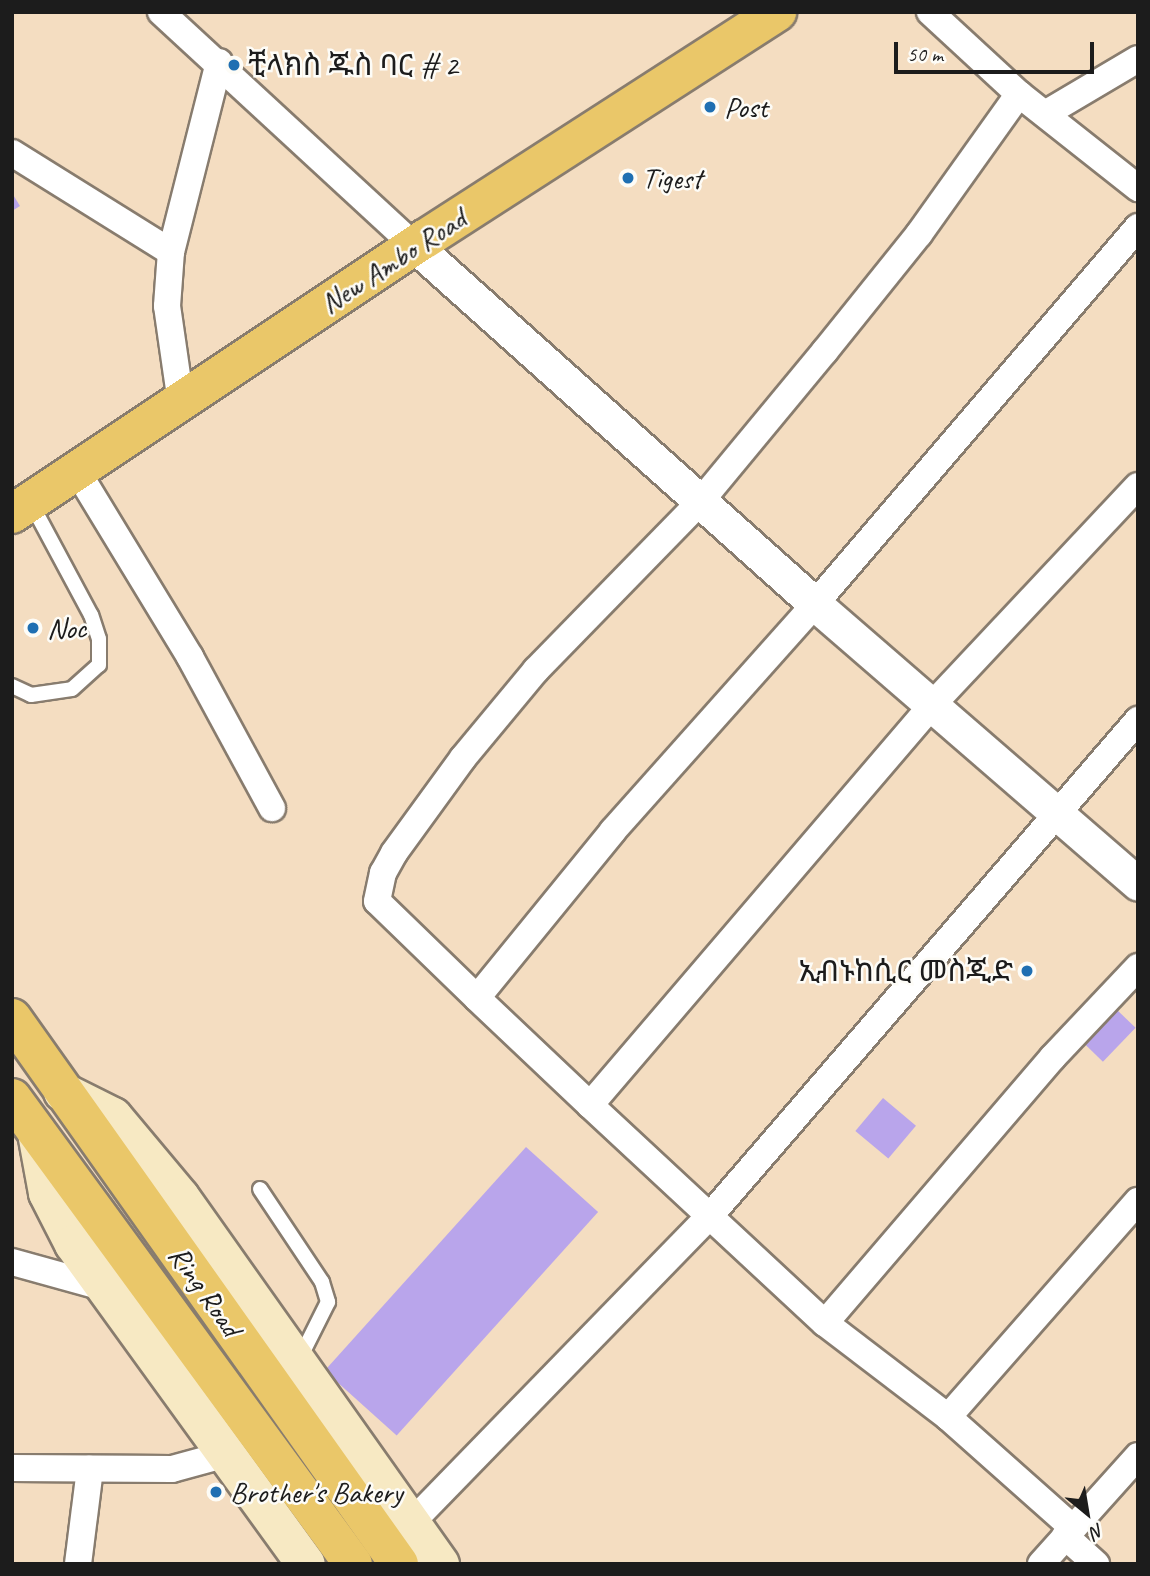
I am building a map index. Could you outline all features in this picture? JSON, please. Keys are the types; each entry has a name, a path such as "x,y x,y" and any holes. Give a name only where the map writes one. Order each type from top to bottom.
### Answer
{"main road":[{"name":"New Ambo Road","path":"22,507 415,246 777,12"},
{"name":"Ring Road","path":"12,1018 400,1564"},
{"path":"63,1092 113,1117 139,1146 298,1362 440,1564"},
{"name":"Ring Road","path":"12,1098 353,1564"},
{"path":"37,1133 48,1193 102,1287 306,1564"}],"street":[{"path":"930,12 1019,94 1138,188"},
{"path":"177,17 219,62 415,246 700,502 1138,884"},
{"path":"1045,114 1138,59"},
{"path":"181,403 167,306 171,251 219,62"},
{"path":"1019,94 919,234 700,502 536,670 463,758 383,873 377,891 381,908 709,1217 825,1323 948,1417 1069,1531 1096,1564"},
{"path":"12,153 76,188 171,251"},
{"path":"477,998 613,831 816,604 1138,227"},
{"path":"77,471 190,657 272,808"},
{"path":"590,1105 933,704 1138,486"},
{"path":"410,1524 709,1217 1138,720"},
{"path":"825,1323 1053,1057 1138,967"},
{"path":"948,1417 1138,1201"},
{"path":"12,1262 102,1287"},
{"path":"12,1468 172,1469 227,1454"},
{"path":"1041,1564 1138,1456"},
{"path":"78,1564 90,1469"}],"lane":[{"path":"12,686 31,695 72,690 99,665 99,639 91,615 22,507"},
{"path":"260,1189 322,1282 328,1303 298,1362"}],"building":[{"path":"12,193 20,206 12,211"},
{"path":"1114,1007 1136,1028 1103,1062 1081,1041"},
{"path":"883,1098 916,1126 888,1159 855,1131"},
{"path":"526,1147 598,1212 397,1436 325,1371"}],"place":[{"name":"ቺላክስ ጁስ ባር # 2","path":"234,65"},
{"name":"Post","path":"710,107"},
{"name":"Tigest","path":"628,178"},
{"name":"Noc","path":"33,628"},
{"name":"ኢብኑከሲር መስጂድ","path":"1027,971"},
{"name":"Brother's Bakery","path":"216,1492"}]}
